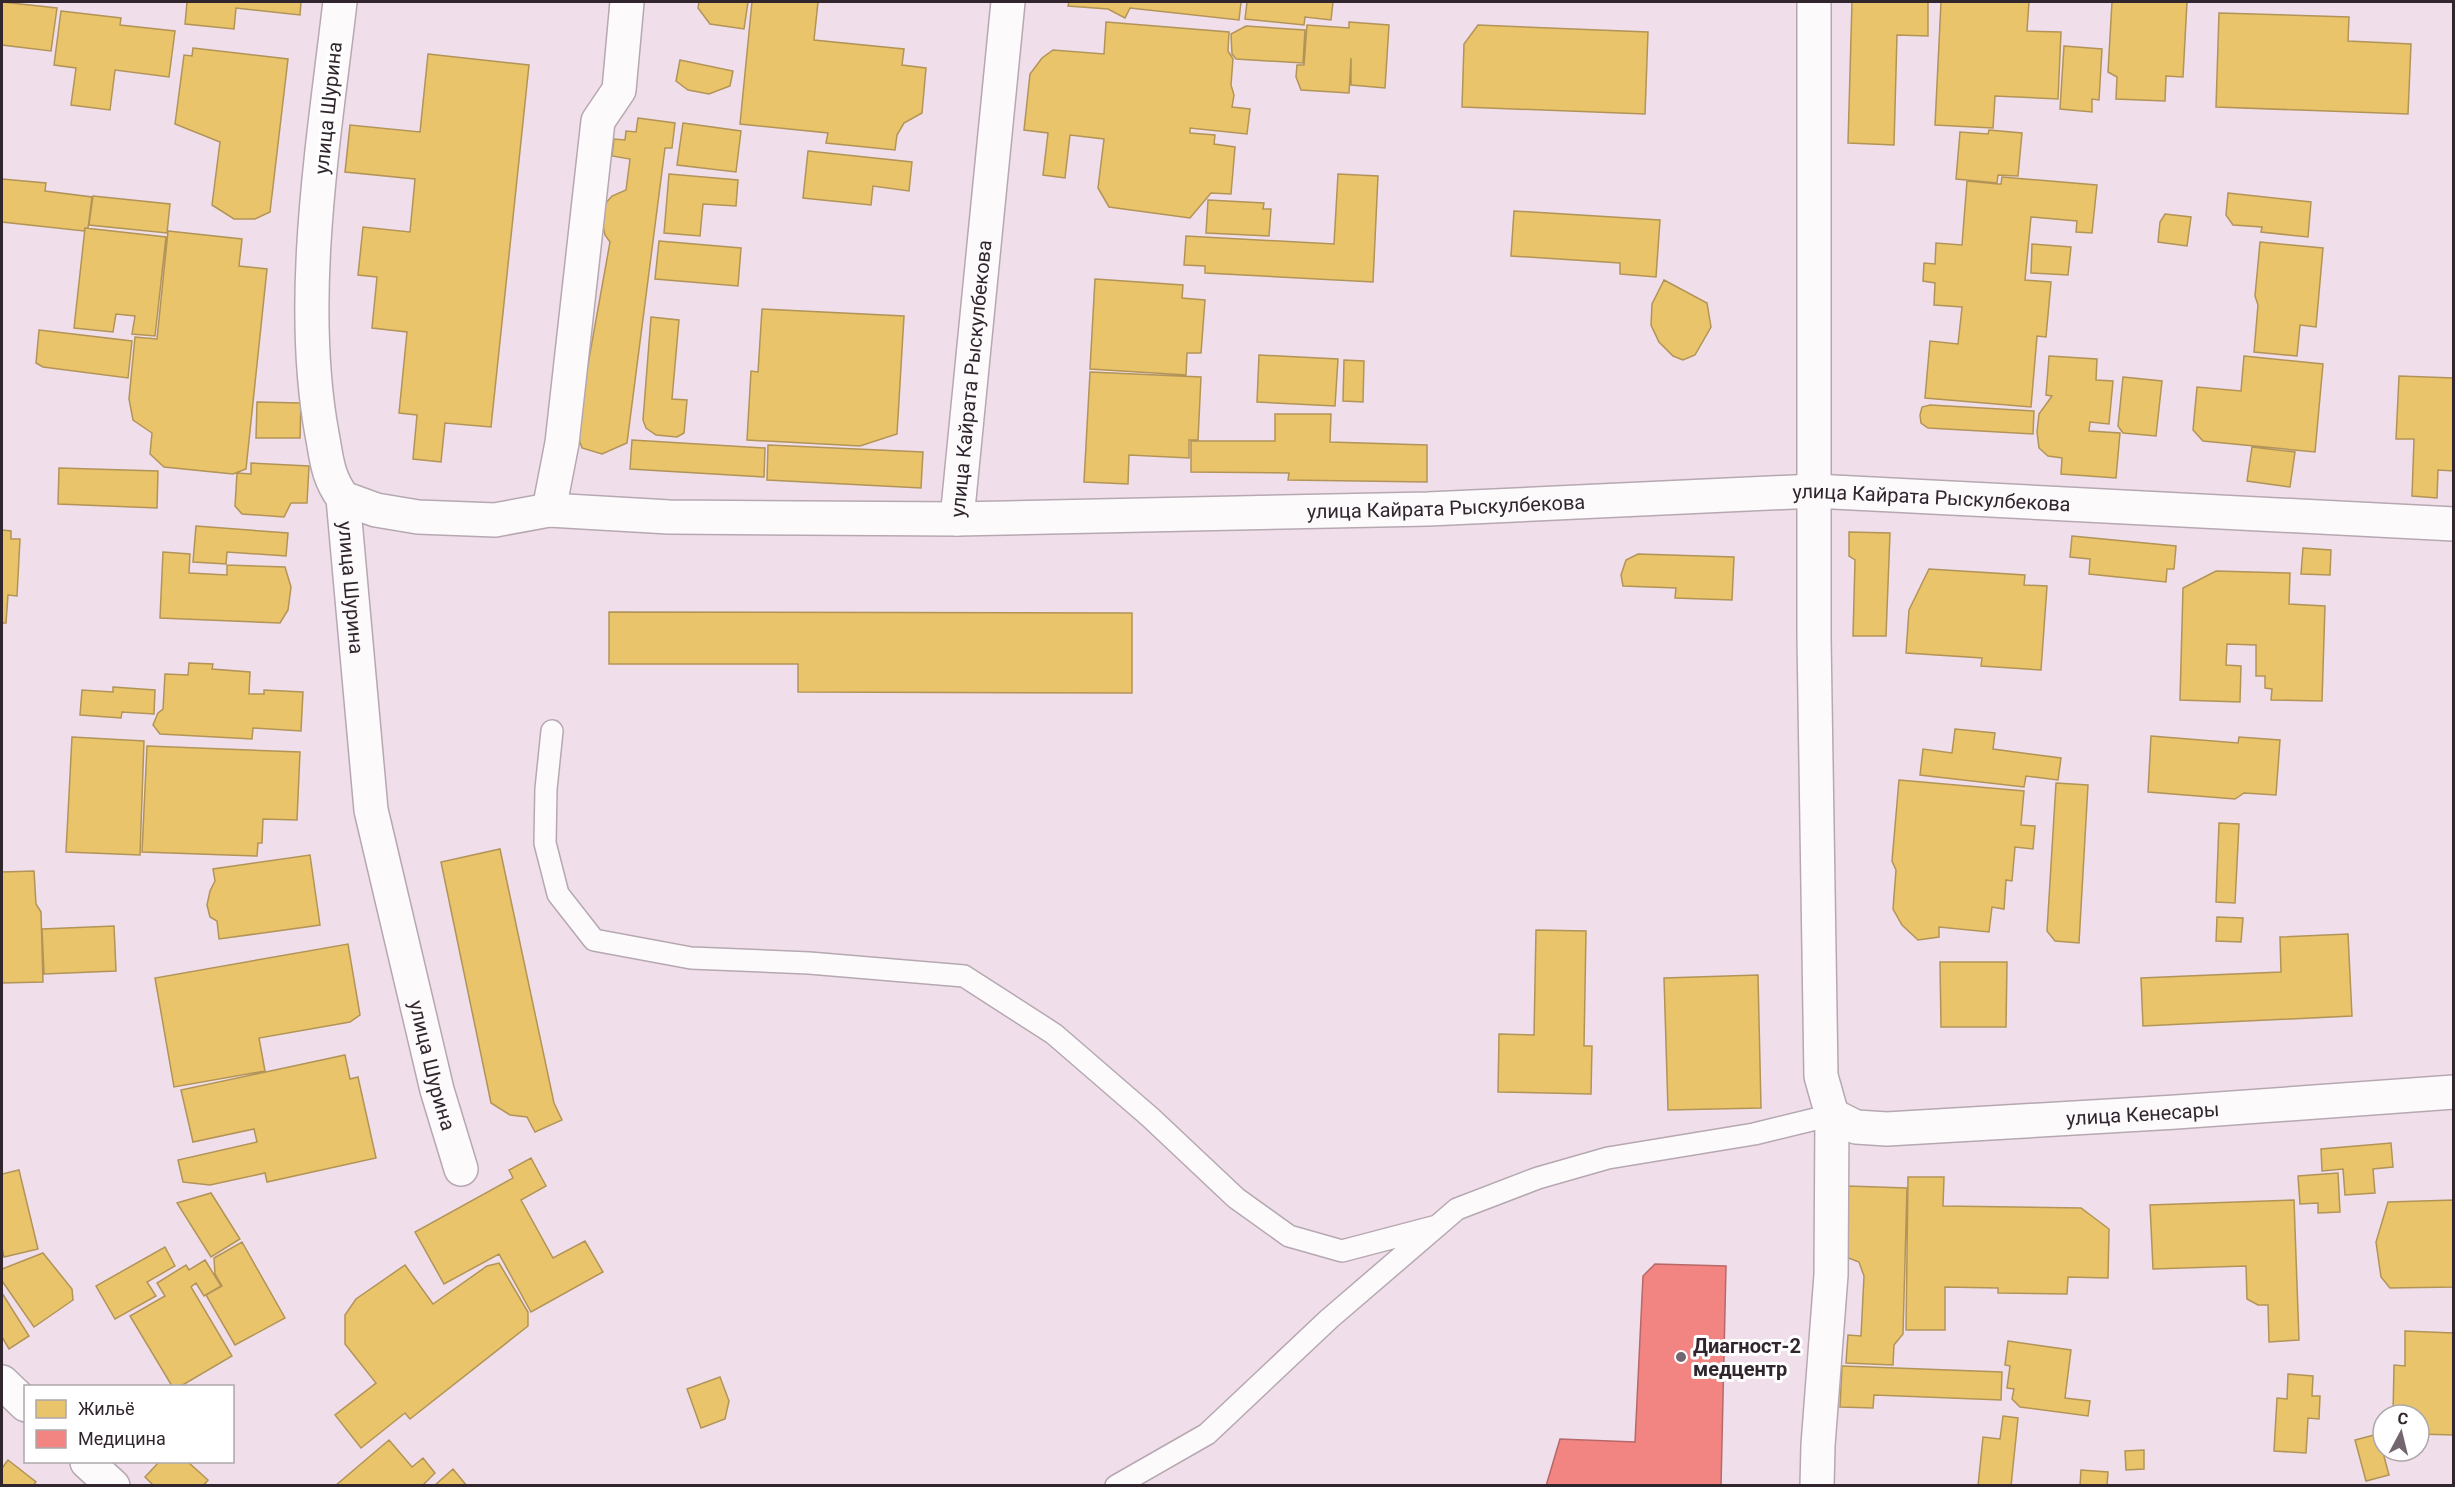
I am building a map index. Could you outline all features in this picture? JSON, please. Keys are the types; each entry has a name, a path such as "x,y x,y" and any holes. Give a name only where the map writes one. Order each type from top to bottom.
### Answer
{"street":[{"name":"улица Шурина","path":"340,2 321,167 312,295 316,402 332,482 343,498 371,810 437,1090 461,1169"},
{"path":"549,510 562,443 598,121 619,90 627,2"},
{"name":"улица Кайрата Рыскулбекова","path":"1008,2 957,519 1428,509 1814,491 2454,525"},
{"path":"1814,2 1814,491 1821,1076 1832,1115 1832,1275 1818,1445 1817,1485"},
{"path":"343,498 376,510 418,517 495,520 549,510 669,517 957,519"},
{"name":"улица Кенесары","path":"1832,1115 1856,1127 1887,1129 2165,1113 2454,1092"},
{"path":"2,1382 24,1403"},
{"path":"89,1463 113,1485"}],"lane":[{"path":"552,731 546,789 545,843 558,894 594,940 691,958 809,963 964,976 1054,1034 1150,1118 1236,1198 1289,1236 1342,1251 1437,1226"},
{"path":"1116,1485 1207,1434 1329,1319 1457,1209 1538,1178 1608,1158 1754,1134 1832,1115"}],"building: Жильё":[{"path":"2,2 57,8 51,51 2,45"},
{"path":"187,2 301,2 300,15 236,8 234,29 185,24"},
{"path":"699,2 748,2 744,29 710,24 698,8"},
{"path":"752,2 818,2 814,40 904,49 902,65 926,68 922,113 904,123 897,135 895,150 826,143 828,133 740,124"},
{"path":"1069,2 1241,2 1239,20 1130,8 1125,18 1108,9 1068,6"},
{"path":"1247,2 1333,2 1331,20 1305,17 1304,25 1245,19"},
{"path":"1852,2 1928,2 1928,36 1897,35 1894,145 1848,143"},
{"path":"1941,2 2029,2 2027,31 2061,32 2058,99 1995,96 1993,128 1935,125"},
{"path":"2112,2 2187,2 2183,77 2166,76 2165,101 2116,99 2117,77 2108,72"},
{"path":"61,11 121,18 120,25 175,31 169,77 115,70 110,110 71,105 76,68 54,65"},
{"path":"2219,13 2349,17 2348,41 2411,44 2408,114 2216,107"},
{"path":"1106,22 1229,32 1228,51 1233,59 1232,107 1250,109 1247,134 1190,128 1190,133 1215,135 1214,144 1235,147 1231,194 1211,193 1190,218 1109,207 1098,188 1104,139 1070,135 1065,178 1043,175 1048,133 1024,130 1030,74 1042,58 1053,50 1104,54"},
{"path":"1349,22 1389,25 1385,88 1351,85 1351,58 1349,93 1301,90 1296,77 1297,65 1304,65 1307,25 1349,28"},
{"path":"1478,25 1648,32 1645,114 1462,107 1464,44"},
{"path":"1246,26 1305,30 1303,63 1236,59 1232,54 1231,34"},
{"path":"2064,46 2102,49 2099,100 2092,99 2092,112 2060,109"},
{"path":"193,48 288,59 270,212 255,219 234,219 212,205 220,142 175,124 184,55 192,56"},
{"path":"428,54 529,65 491,427 445,423 441,462 413,459 417,415 399,413 407,332 372,328 377,277 358,275 363,227 410,232 415,179 345,172 350,125 420,132"},
{"path":"680,60 733,71 730,86 709,94 688,90 676,81"},
{"path":"638,118 675,123 672,148 665,148 627,443 602,454 582,448 576,431 610,242 605,235 602,221 604,205 612,196 626,190 630,159 612,156 614,139 625,140 626,131 636,132"},
{"path":"683,123 741,131 736,172 677,165"},
{"path":"1989,130 2022,133 2018,176 1998,175 1997,183 1956,179 1960,132 1988,134"},
{"path":"808,151 912,162 909,191 873,186 871,205 803,198"},
{"path":"669,174 738,180 736,206 703,204 700,236 664,233"},
{"path":"1338,174 1378,176 1373,282 1205,273 1205,266 1184,265 1186,236 1334,244"},
{"path":"2002,177 2097,185 2092,233 2076,232 2077,221 2031,217 2025,280 2051,282 2046,337 2037,336 2031,407 1925,398 1930,341 1958,344 1962,307 1934,305 1935,283 1923,281 1924,263 1935,264 1936,243 1962,245 1967,181 2001,184"},
{"path":"2,179 46,183 45,191 92,197 88,228 84,231 2,222"},
{"path":"2228,193 2311,202 2308,237 2261,232 2262,227 2233,225 2226,215"},
{"path":"93,196 170,204 167,233 89,225"},
{"path":"1208,200 1264,203 1263,209 1271,209 1269,236 1206,233"},
{"path":"1514,211 1660,220 1656,277 1620,274 1620,263 1511,256"},
{"path":"2165,214 2191,217 2187,246 2158,242 2160,222"},
{"path":"85,228 166,237 155,336 132,334 135,316 116,314 113,332 74,328"},
{"path":"168,231 242,239 239,266 267,269 246,469 233,474 164,467 150,454 152,433 133,420 129,399 135,337 157,339"},
{"path":"659,241 741,248 738,286 655,279"},
{"path":"2260,242 2323,248 2316,327 2300,325 2297,356 2254,352 2258,305 2255,296"},
{"path":"2032,244 2071,247 2068,275 2031,273"},
{"path":"1095,279 1183,285 1182,298 1205,300 1201,353 1187,353 1186,375 1090,369"},
{"path":"1664,280 1707,303 1711,327 1695,355 1683,360 1673,356 1659,342 1651,325 1652,304"},
{"path":"762,309 904,316 897,434 860,446 747,440 751,371 758,372"},
{"path":"651,317 679,320 672,399 687,400 684,433 677,437 656,435 646,428 643,420"},
{"path":"39,330 132,341 128,378 43,367 36,363"},
{"path":"1259,355 1338,359 1335,406 1257,402"},
{"path":"2049,356 2097,359 2096,380 2113,381 2109,424 2090,422 2089,431 2120,433 2116,478 2061,474 2062,458 2048,456 2039,448 2037,432 2039,414 2052,396 2046,395"},
{"path":"2244,356 2323,364 2315,452 2203,441 2193,430 2197,387 2241,391"},
{"path":"1344,360 1364,361 1363,402 1343,401"},
{"path":"1090,372 1201,377 1198,440 1189,440 1189,458 1129,455 1128,484 1084,482"},
{"path":"2399,376 2454,378 2454,471 2438,470 2437,498 2412,496 2414,439 2396,439"},
{"path":"2123,377 2162,381 2156,436 2123,433 2118,426"},
{"path":"257,402 301,403 300,438 256,438"},
{"path":"1930,405 2034,411 2033,434 1928,428 1921,423 1920,415 1922,407"},
{"path":"1275,414 1331,414 1330,442 1427,445 1427,482 1288,480 1289,473 1191,472 1191,441 1275,441"},
{"path":"632,440 765,448 764,477 630,469"},
{"path":"768,445 923,452 921,488 767,480"},
{"path":"2252,447 2295,452 2290,487 2247,481"},
{"path":"251,463 309,466 307,503 291,503 284,517 242,514 235,506 237,473 251,474"},
{"path":"59,468 158,471 157,508 58,504"},
{"path":"196,526 288,533 286,556 227,552 226,564 193,562"},
{"path":"2,530 11,531 11,539 20,539 17,596 8,595 6,623 2,623"},
{"path":"1849,532 1890,533 1886,636 1853,636 1855,560 1849,556"},
{"path":"2072,536 2176,546 2174,569 2167,569 2166,582 2089,574 2090,559 2070,557"},
{"path":"2303,548 2331,550 2330,575 2301,574"},
{"path":"163,552 190,554 189,573 227,575 227,565 285,567 291,587 288,610 280,623 160,618"},
{"path":"1638,554 1734,557 1732,600 1675,598 1676,588 1623,586 1621,575 1626,560"},
{"path":"1929,569 2025,575 2024,585 2047,586 2041,670 1981,666 1982,658 1906,653 1909,610"},
{"path":"2216,571 2290,573 2289,604 2325,606 2322,701 2271,700 2272,689 2265,688 2265,676 2256,676 2256,645 2227,644 2226,665 2241,666 2240,702 2180,700 2183,588"},
{"path":"609,612 1132,613 1132,693 798,692 798,664 609,664"},
{"path":"189,663 213,664 212,669 250,672 249,694 264,694 264,690 303,692 301,731 253,728 252,739 160,734 153,725 158,713 163,709 165,674 188,675"},
{"path":"113,687 155,690 154,714 122,712 121,718 80,715 82,690 113,692"},
{"path":"1955,729 1995,733 1993,749 2061,758 2058,780 2026,776 2024,787 1920,775 1923,749 1952,753"},
{"path":"2151,736 2238,743 2239,737 2280,740 2276,795 2244,793 2235,799 2148,792"},
{"path":"72,737 144,741 140,855 66,852"},
{"path":"147,746 300,752 297,820 263,819 262,843 258,843 257,856 142,852"},
{"path":"1899,780 2024,791 2021,825 2035,826 2033,849 2015,847 2012,881 2006,880 2004,909 1992,907 1989,932 1939,927 1939,937 1918,940 1902,925 1893,909 1896,870 1892,861"},
{"path":"2056,783 2088,785 2079,943 2055,941 2047,931"},
{"path":"2219,823 2239,824 2235,903 2216,902"},
{"path":"500,849 554,1103 562,1120 535,1132 527,1117 510,1115 491,1103 441,862"},
{"path":"310,855 320,925 219,939 217,921 210,917 207,905 215,881 213,869"},
{"path":"34,871 36,904 41,912 43,982 2,983 2,872"},
{"path":"2217,917 2243,918 2241,942 2216,941"},
{"path":"114,926 116,971 44,974 42,929"},
{"path":"1536,930 1586,931 1584,1046 1592,1046 1591,1094 1498,1092 1499,1034 1534,1035"},
{"path":"2348,934 2352,1016 2143,1026 2141,978 2281,972 2280,937"},
{"path":"348,944 360,1015 350,1022 259,1038 265,1071 174,1087 155,978"},
{"path":"1940,962 2007,962 2006,1027 1941,1027"},
{"path":"1758,975 1761,1108 1668,1110 1664,978"},
{"path":"345,1055 350,1079 358,1077 376,1158 267,1182 265,1173 210,1185 183,1182 178,1160 257,1142 254,1129 193,1142 181,1090"},
{"path":"2391,1143 2393,1167 2373,1169 2375,1193 2345,1195 2343,1169 2322,1171 2321,1149"},
{"path":"531,1158 546,1186 521,1200 553,1258 585,1241 603,1272 531,1312 499,1254 444,1284 415,1232 513,1178 509,1170"},
{"path":"19,1170 38,1249 4,1257 2,1174"},
{"path":"2338,1173 2340,1212 2318,1213 2318,1203 2300,1204 2298,1176"},
{"path":"1908,1177 1944,1177 1943,1206 2081,1208 2109,1229 2108,1278 2068,1277 2067,1294 1998,1293 1998,1288 1945,1287 1945,1330 1906,1330"},
{"path":"1848,1186 1907,1188 1903,1334 1894,1345 1893,1365 1846,1363 1848,1335 1861,1336 1864,1276 1859,1262 1846,1257"},
{"path":"211,1193 240,1239 211,1257 177,1203"},
{"path":"2294,1200 2299,1340 2269,1342 2268,1305 2258,1305 2247,1299 2246,1266 2153,1269 2150,1205"},
{"path":"2454,1200 2454,1287 2390,1288 2381,1277 2376,1242 2388,1202"},
{"path":"242,1242 285,1318 235,1345 206,1295 222,1286 215,1274 214,1258"},
{"path":"165,1247 175,1266 147,1282 156,1296 115,1319 96,1286"},
{"path":"43,1253 72,1289 73,1300 34,1327 2,1281 2,1269"},
{"path":"205,1260 221,1286 204,1296 196,1283 191,1287 232,1356 183,1385 171,1385 130,1316 165,1296 157,1283 186,1265 189,1270"},
{"path":"499,1263 528,1312 528,1326 410,1419 405,1413 361,1448 335,1415 376,1383 345,1344 345,1315 356,1299 405,1265 433,1304 487,1266"},
{"path":"2,1293 29,1336 9,1349 2,1337"},
{"path":"2405,1331 2453,1333 2454,1435 2431,1434 2431,1403 2393,1403 2394,1365 2405,1366"},
{"path":"2008,1341 2071,1350 2065,1398 2090,1401 2088,1416 2020,1407 2012,1399 2014,1389 2007,1388 2010,1366 2005,1365"},
{"path":"1842,1366 2002,1372 2001,1400 1874,1395 1873,1408 1840,1407"},
{"path":"2288,1374 2313,1376 2312,1396 2320,1396 2319,1419 2308,1418 2306,1453 2274,1451 2277,1398 2287,1399"},
{"path":"720,1377 729,1401 725,1419 701,1428 687,1389"},
{"path":"2003,1416 2018,1418 2011,1486 1978,1486 1983,1437 2000,1439"},
{"path":"2371,1436 2371,1463 2386,1463 2389,1475 2366,1481 2355,1440"},
{"path":"389,1440 412,1467 423,1458 435,1473 422,1486 335,1486"},
{"path":"2144,1450 2144,1469 2126,1470 2125,1451"},
{"path":"8,1460 36,1482 33,1486 2,1486 2,1468"},
{"path":"158,1463 189,1463 208,1480 203,1486 154,1486 145,1477"},
{"path":"453,1469 467,1486 434,1486"},
{"path":"2081,1470 2108,1472 2107,1486 2080,1486"}],"building: Медицина":[{"name":"Диагност-2 медцентр","path":"1655,1264 1726,1266 1721,1486 1546,1486 1560,1439 1635,1442 1643,1276"}],"place":[{"name":"Диагност-2 медцентр","path":"1681,1357"}]}
